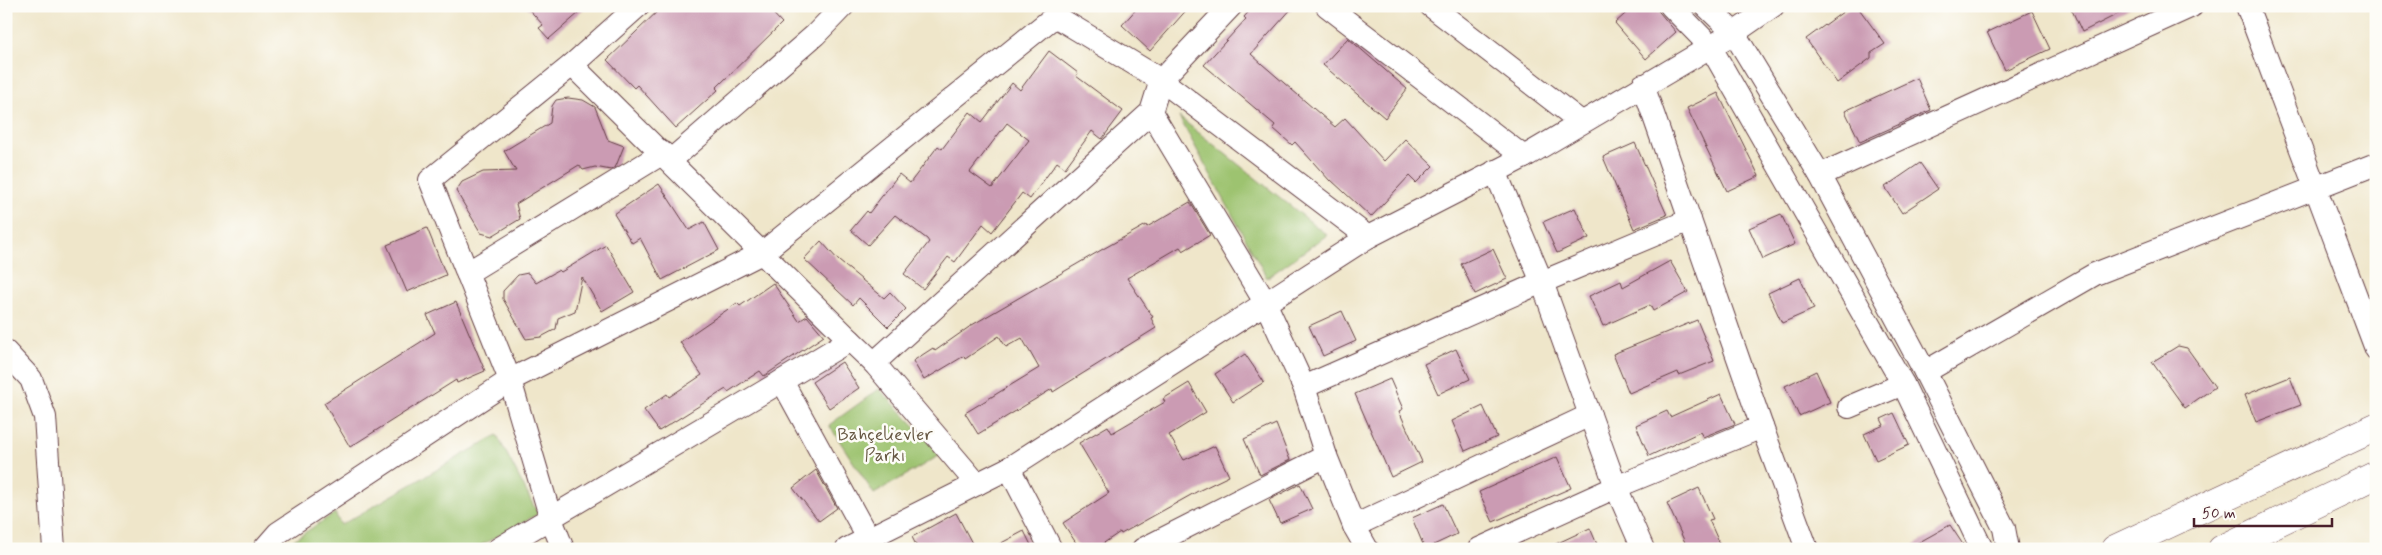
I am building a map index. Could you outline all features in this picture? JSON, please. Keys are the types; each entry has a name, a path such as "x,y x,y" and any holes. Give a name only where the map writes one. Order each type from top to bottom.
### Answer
{"highway":[{"path":"2115,549 2376,427"},
{"path":"2222,549 2376,475"}],"street":[{"path":"563,549 551,519 510,380 430,180 572,64 638,6"},
{"path":"467,273 667,157 815,35 842,6"},
{"path":"874,363 1151,112 1161,80 1231,6"},
{"path":"1327,6 1524,157"},
{"path":"1431,6 1580,122"},
{"path":"1671,6 1710,46 1903,384 1982,549"},
{"path":"1706,6 1734,33 1820,175 1925,372 2004,528 2008,549"},
{"path":"847,549 871,543 1009,468 1265,302 1368,238 1524,157 1580,122 1734,33 1773,6"},
{"path":"1820,175 2192,6"},
{"path":"2247,6 2313,186 2376,349"},
{"path":"264,549 278,533 510,380 762,253 1048,11 1161,80 1368,238"},
{"path":"572,64 874,363 977,484"},
{"path":"1643,85 1762,427 1807,549"},
{"path":"1151,112 1265,302 1304,388 1326,456 1354,526 1367,549"},
{"path":"1925,372 2094,274 2313,186 2376,164"},
{"path":"1495,171 1542,282 1616,487 1643,549"},
{"path":"1304,388 1542,282 1690,220"},
{"path":"498,549 850,340"},
{"path":"6,352 31,380 45,417 54,549"},
{"path":"782,380 871,543"},
{"path":"1849,407 1903,384"},
{"path":"1354,526 1590,415"},
{"path":"1479,549 1616,487 1762,427"},
{"path":"1143,549 1326,456"},
{"path":"1009,468 1051,549"}],"green space":[{"path":"1179,117 1327,235 1267,278"},
{"name":"Bahçelievler Parkı","path":"879,389 942,454 874,494 829,425"},
{"path":"497,435 538,514 474,549 285,549 295,539 335,513 341,525"}],"building":[{"path":"526,6 587,6 549,39 539,28 543,25"},
{"path":"663,6 766,6 782,23 716,88 718,90 676,128 637,85 634,88 607,60"},
{"path":"1139,6 1190,6 1150,51 1122,25"},
{"path":"1254,6 1294,6 1251,54 1262,64 1335,127 1345,118 1384,161 1405,139 1433,166 1416,183 1409,176 1371,217 1330,181 1295,142 1292,145 1273,128 1275,125 1204,65 1246,19 1244,17"},
{"path":"1634,6 1654,6 1676,32 1646,59 1615,23"},
{"path":"1851,6 1857,6 1885,44 1871,53 1871,58 1837,83 1806,39"},
{"path":"2070,6 2134,6 2082,32"},
{"path":"2032,11 2050,49 2005,70 1987,32"},
{"path":"1348,38 1407,89 1385,118 1323,65"},
{"path":"1049,51 1078,73 1076,76 1123,111 1102,139 1092,131 1065,168 1057,162 1030,199 1022,193 992,232 983,224 955,262 948,257 923,289 904,274 929,242 927,239 895,215 868,245 851,230 867,211 869,213 899,174 910,183 938,146 942,149 970,112 982,122 1012,83 1020,90","holes":["1007,123 1029,140 992,188 970,172"]},
{"path":"1917,78 1931,110 1860,142 1845,111"},
{"path":"1718,93 1759,176 1727,191 1687,108"},
{"path":"568,98 583,100 595,107 608,140 624,146 616,166 611,170 595,167 583,170 579,165 516,204 520,219 492,236 481,233 456,191 462,182 483,172 516,171 504,151 550,123 552,106 556,100"},
{"path":"1635,143 1667,215 1634,229 1603,157"},
{"path":"1920,163 1938,189 1902,213 1885,187"},
{"path":"659,184 689,230 704,222 719,250 662,280 640,238 632,243 614,214"},
{"path":"1190,202 1210,235 1183,251 1180,247 1127,278 1153,317 1151,318 1156,328 1053,392 1052,389 978,434 965,413 1039,368 1022,338 1006,347 999,336 965,359 964,356 924,380 913,361 933,348 935,351 972,325 1103,249 1146,225 1147,227"},
{"path":"1575,208 1589,238 1557,253 1543,222"},
{"path":"1781,214 1795,244 1763,259 1749,228"},
{"path":"427,228 446,275 407,292 387,245"},
{"path":"821,241 839,261 884,298 890,292 906,309 888,327 859,298 853,305 804,259"},
{"path":"606,245 634,292 602,311 582,277 575,311 558,318 556,329 541,337 526,339 503,299 503,291 518,275 528,273 536,283 559,270 561,272"},
{"path":"1493,249 1507,279 1475,294 1461,264"},
{"path":"1670,261 1688,292 1653,311 1650,305 1603,326 1589,296 1621,281 1623,287"},
{"path":"1800,278 1814,309 1782,323 1768,293"},
{"path":"773,283 799,321 807,316 824,336 764,376 760,371 728,392 726,389 659,431 644,410 667,394 669,397 702,375 680,342 737,303 740,306"},
{"path":"456,302 485,371 457,383 456,380 350,447 324,403 435,333 427,315"},
{"path":"1342,311 1356,341 1323,356 1309,326"},
{"path":"1697,320 1714,361 1679,375 1678,372 1629,393 1613,354"},
{"path":"2178,346 2187,348 2215,387 2185,408 2152,362"},
{"path":"1456,349 1470,379 1438,394 1424,364"},
{"path":"1245,354 1264,382 1233,402 1215,374"},
{"path":"842,362 859,388 829,408 812,382"},
{"path":"1816,371 1830,402 1799,416 1785,386"},
{"path":"2290,377 2301,405 2256,422 2245,395"},
{"path":"1390,379 1403,409 1399,411 1422,462 1391,477 1355,394"},
{"path":"1189,383 1206,412 1169,435 1184,460 1215,446 1229,476 1121,534 1120,532 1095,549 1080,549 1063,523 1109,493 1079,443 1108,426 1112,433 1165,402 1163,399"},
{"path":"1721,394 1735,424 1703,437 1700,432 1649,456 1636,425 1667,411 1670,417"},
{"path":"1483,406 1497,437 1465,451 1452,421"},
{"path":"1894,413 1909,445 1876,460 1864,434 1884,425 1881,419"},
{"path":"1276,424 1290,460 1260,475 1244,439"},
{"path":"1557,457 1571,488 1493,522 1479,492"},
{"path":"816,470 837,508 819,521 793,488"},
{"path":"1300,484 1312,509 1280,523 1269,500"},
{"path":"1699,488 1713,519 1709,520 1722,549 1688,549 1667,503"},
{"path":"1443,504 1457,534 1425,549 1412,518"},
{"path":"956,513 975,549 918,549 912,537"},
{"path":"1950,525 1966,549 1907,549"},
{"path":"1590,528 1599,549 1545,549"},
{"path":"1024,531 1033,549 990,549"}]}
